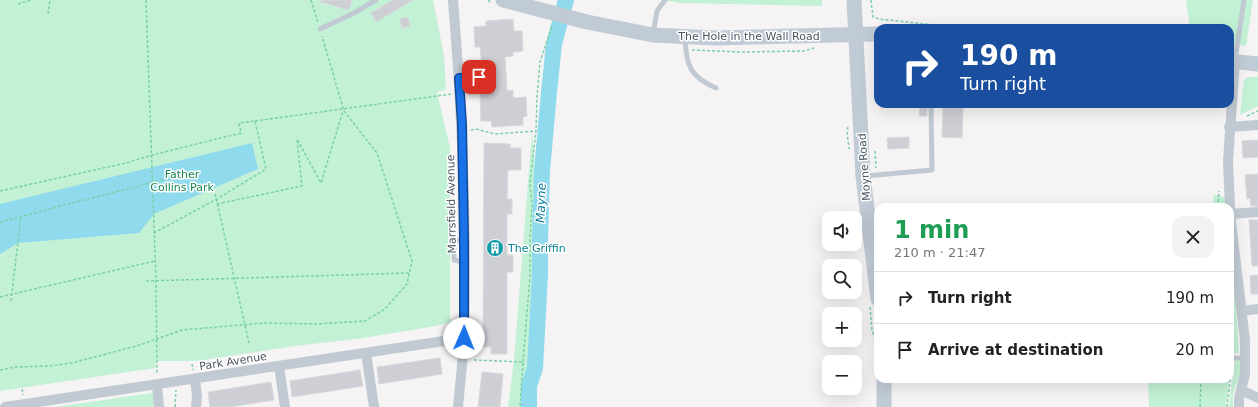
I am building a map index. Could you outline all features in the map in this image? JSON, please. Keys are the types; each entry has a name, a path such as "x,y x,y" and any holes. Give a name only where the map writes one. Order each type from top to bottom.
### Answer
{"main road":[{"name":"The Hole in the Wall Road","path":"503,0 587,22 653,35 715,38 855,35 874,29"},
{"name":"Moyne Road","path":"854,0 863,176 874,266"},
{"path":"1234,61 1258,64"},
{"path":"884,383 884,407"}],"street":[{"name":"Marrsfield Avenue","path":"453,0 462,130 464,239 464,338 458,407"},
{"path":"1230,108 1228,161 1230,203"},
{"path":"1229,127 1258,125"},
{"path":"1234,214 1258,212"},
{"path":"1234,246 1242,311 1245,358 1245,375 1239,398 1239,407"},
{"path":"1242,311 1258,309"},
{"name":"Park Avenue","path":"5,407 36,405 464,338"},
{"path":"366,353 374,407"},
{"path":"278,366 285,407"},
{"path":"195,379 196,407"},
{"path":"157,385 159,407"},
{"path":"1241,390 1258,398"}],"lane":[{"path":"320,29 352,14 376,0"},
{"path":"653,35 657,11 665,0"},
{"path":"1234,51 1244,0"},
{"path":"685,37 685,53 691,70 702,82 716,88"},
{"path":"459,78 479,77"},
{"path":"863,176 932,170 931,108"},
{"path":"1234,358 1245,358"}],"path":[{"path":"18,4 30,0"},
{"path":"48,14 50,0"},
{"path":"146,0 156,281 157,385"},
{"path":"0,370 15,367 49,366 72,363 140,345 182,330 264,323 317,324 365,321 385,309 407,284 412,261 378,153 343,110 311,0"},
{"path":"871,0 871,11 873,17 925,24"},
{"path":"878,24 879,19"},
{"path":"520,407 530,276 532,205 530,183 536,131 540,62 552,26"},
{"path":"0,191 126,163 241,133 239,123 343,110 460,92"},
{"path":"217,204 302,186 298,139 321,183 343,110"},
{"path":"1245,117 1258,111"},
{"path":"154,234 217,199 266,169 255,121"},
{"path":"462,130 476,129 495,134 536,131"},
{"path":"0,222 180,176"},
{"path":"214,190 249,343"},
{"path":"12,301 21,216"},
{"path":"0,297 155,261"},
{"path":"146,282 409,273"},
{"path":"474,360 523,362"},
{"path":"175,407 176,382"},
{"path":"1200,407 1201,383"},
{"path":"1227,407 1229,383"}],"green space":[{"name":"Father Collins Park","path":"0,0 433,0 444,56 446,90 437,92 450,148 450,322 436,326 363,338 295,346 196,361 156,361 155,368 0,391"},
{"path":"664,0 822,0 822,6 680,3"},
{"path":"1186,0 1253,0 1246,46 1234,44 1234,24 1189,24"},
{"path":"1248,77 1258,77 1258,106 1240,115 1244,80"},
{"path":"532,132 536,178 535,350 530,407 508,407 514,360"},
{"path":"1214,194 1226,198 1226,203 1213,203"},
{"path":"1234,291 1236,305 1239,353 1234,353"},
{"path":"1235,359 1239,360 1241,364 1241,372 1233,393 1233,407 1229,407 1232,383 1234,383"},
{"path":"1148,383 1229,383 1226,407 1149,407"},
{"path":"159,392 153,407 55,407"}],"water":[{"path":"252,143 258,169 154,214 139,233 18,243 0,254 0,204"}],"building":[{"path":"321,0 352,0 349,10 321,2"},
{"path":"393,0 413,0 376,22 371,13"},
{"path":"408,17 410,26 402,28 400,19"},
{"path":"513,19 514,31 522,31 523,51 513,52 513,56 505,57 507,91 513,90 513,98 526,97 527,116 523,117 523,125 492,127 491,121 481,121 480,92 485,92 480,47 475,47 474,27 486,26 486,21"},
{"path":"920,108 927,108 927,116 919,116"},
{"path":"943,108 963,108 962,138 942,137"},
{"path":"909,137 909,148 888,149 887,138"},
{"path":"1258,140 1258,157 1243,158 1242,141"},
{"name":"The Griffin","path":"484,143 510,144 510,148 521,148 521,170 508,170 507,199 512,199 512,214 507,214 507,255 513,255 513,272 507,272 507,354 491,354 491,347 483,347"},
{"path":"1258,174 1258,206 1251,206 1250,198 1247,199 1245,175"},
{"path":"1249,220 1258,220 1258,266 1252,266"},
{"path":"1258,275 1258,294 1251,294 1250,276"},
{"path":"440,358 442,374 379,384 377,367"},
{"path":"360,370 363,386 292,397 290,381"},
{"path":"482,372 503,374 500,407 478,407"},
{"path":"271,382 274,400 230,407 210,407 208,392"}],"waterway":[{"name":"Mayne","path":"529,407 529,386 535,368 540,275 542,171 549,92 554,44 566,0"}],"place":[{"name":"The Griffin","path":"495,248"}],"route":[{"path":"464,338 462,124 459,78 479,77"}]}
